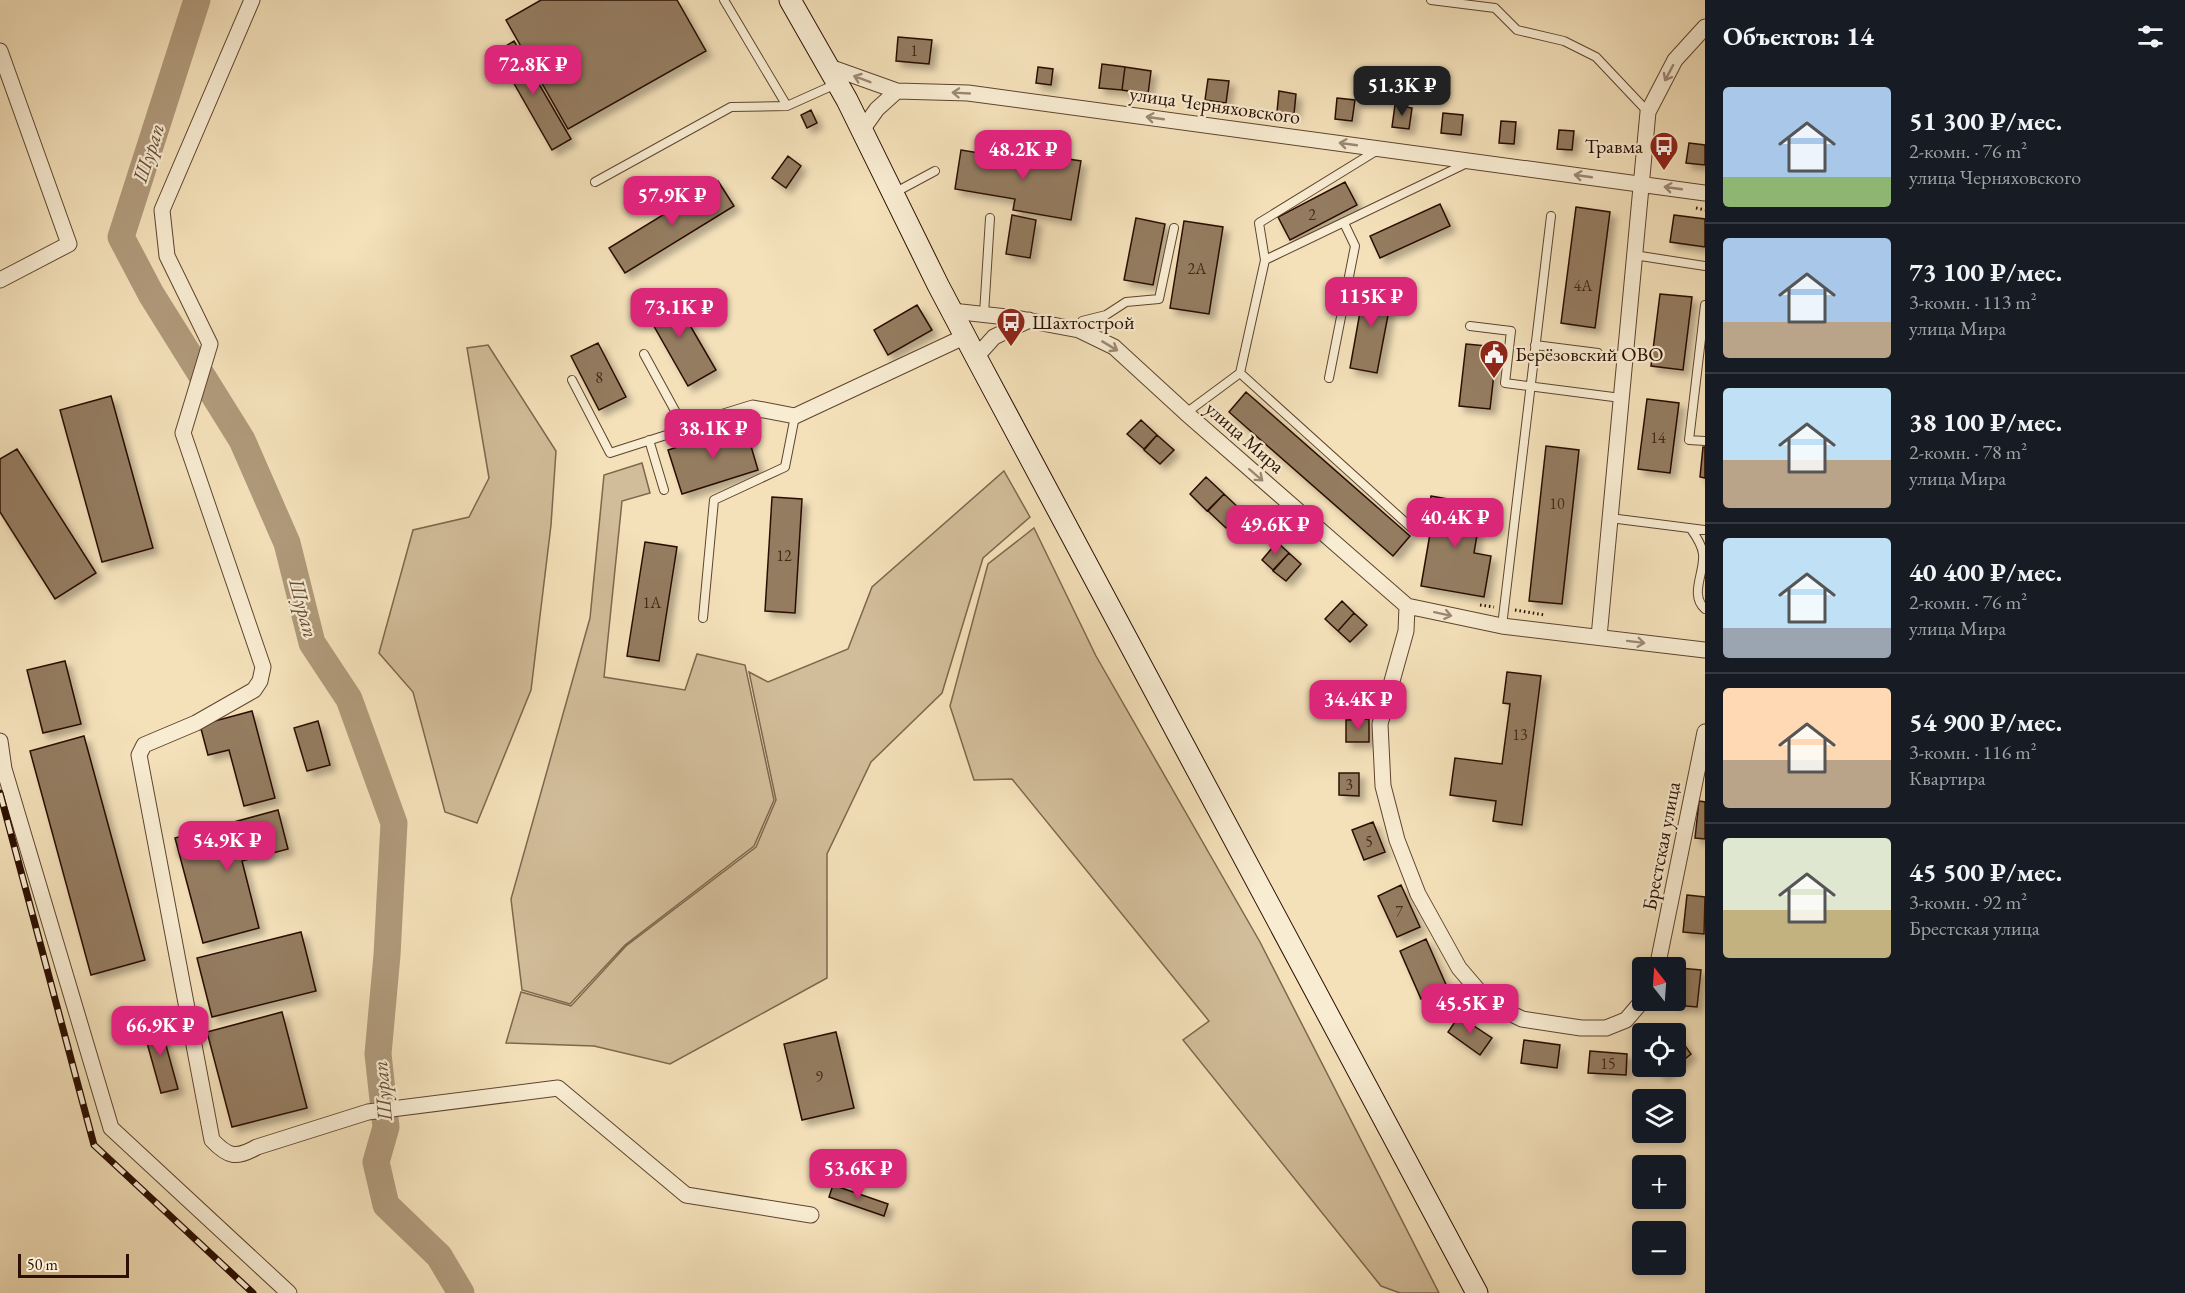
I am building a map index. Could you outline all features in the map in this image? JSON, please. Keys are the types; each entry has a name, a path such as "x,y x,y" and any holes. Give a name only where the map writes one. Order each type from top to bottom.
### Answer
{"main road":[{"path":"790,0 862,130 976,357 1477,1293"}],"street":[{"path":"252,0 162,210 167,255 210,344 183,433 263,668 260,681 254,690 196,723 144,745 139,755 212,1140 224,1152 243,1155 257,1147 368,1112 558,1088 686,1195 811,1215"},
{"path":"1599,637 1648,112 1676,60 1705,27"},
{"path":"0,51 69,244 0,280"},
{"name":"улица Черняховского","path":"832,75 897,91 968,93 1705,193"},
{"path":"862,130 877,109 897,91"},
{"name":"улица Мира","path":"952,311 1029,320 1079,330 1114,347 1407,606 1502,626 1705,651"},
{"path":"976,357 994,337 1029,320"},
{"path":"685,429 753,408 795,417 966,336"},
{"path":"1407,606 1406,632 1380,724 1383,786 1397,840 1419,894 1459,968 1489,1003 1522,1019 1581,1028 1606,1028 1626,1020 1634,1011"},
{"name":"Брестская улица","path":"1660,957 1705,732"},
{"path":"0,741 4,769 111,1128 289,1293"}],"lane":[{"path":"724,0 788,106"},
{"path":"1431,0 1495,8 1517,30 1564,41 1596,57 1648,112"},
{"path":"595,182 731,106 788,106 832,75"},
{"path":"1186,413 1240,373 1265,260 1259,223 1380,148"},
{"path":"1265,260 1471,161"},
{"path":"894,193 935,171"},
{"path":"1502,626 1551,216"},
{"path":"984,314 990,218"},
{"path":"1329,378 1356,246 1344,223"},
{"path":"1079,330 1082,321 1106,315 1126,302 1160,299 1173,228"},
{"path":"1634,255 1705,266"},
{"path":"1705,305 1689,440 1705,441"},
{"path":"1470,326 1511,331 1505,383 1622,398"},
{"path":"1535,345 1598,353"},
{"path":"572,380 610,453 685,429 644,354"},
{"path":"1240,373 1415,531"},
{"path":"703,618 714,500 785,467 795,417"},
{"path":"650,440 664,490"},
{"path":"1610,518 1705,530"},
{"path":"1691,529 1699,541 1703,555 1698,594 1701,605 1705,609"}],"path":[{"path":"1470,603 1504,609"}],"shaded area":[{"path":"488,345 556,451 551,525 531,690 477,823 445,812 413,692 379,653 413,530 469,517 489,478 467,348"},
{"path":"642,463 650,493 622,501 604,677 685,690 697,654 745,665 774,800 754,846 625,945 570,1004 522,990 511,899 590,618 604,475"},
{"path":"1004,471 1030,517 983,558 942,693 871,762 827,854 827,978 670,1064 594,1046 506,1043 521,992 571,1006 626,946 756,847 776,800 749,672 768,682 848,649 872,587"},
{"path":"1034,528 1096,656 1260,942 1439,1293 1400,1293 1381,1286 1183,1040 1209,1021 1012,779 974,780 950,706 988,564"}],"building":[{"path":"541,0 677,0 706,51 568,129 506,20"},
{"path":"898,37 932,40 929,64 896,61"},
{"path":"514,41 571,139 552,150 496,52"},
{"path":"1102,64 1125,67 1122,90 1099,88"},
{"path":"1038,67 1053,69 1051,85 1036,83"},
{"path":"1125,67 1151,71 1148,94 1122,90"},
{"path":"1208,79 1229,81 1226,103 1205,100"},
{"path":"1279,91 1296,94 1294,114 1277,112"},
{"path":"1337,98 1355,100 1352,121 1335,119"},
{"path":"1395,105 1412,108 1409,129 1392,127"},
{"path":"811,110 817,123 807,128 801,115"},
{"path":"1443,113 1463,115 1461,135 1441,133"},
{"path":"1501,121 1516,122 1514,144 1499,143"},
{"path":"1559,130 1574,131 1572,150 1557,149"},
{"path":"1689,143 1705,145 1705,165 1686,163"},
{"path":"961,150 1021,160 1022,152 1081,161 1071,220 1013,210 1015,199 955,189"},
{"path":"788,156 801,166 786,188 772,178"},
{"path":"718,181 734,206 625,273 609,248"},
{"path":"1345,182 1357,205 1290,240 1278,217"},
{"path":"1440,204 1450,226 1380,258 1370,236"},
{"path":"1576,207 1610,212 1595,328 1561,323"},
{"path":"1012,215 1036,220 1030,258 1006,254"},
{"path":"1674,215 1705,219 1705,247 1670,242"},
{"path":"1136,218 1165,224 1153,285 1124,280"},
{"path":"1184,221 1223,227 1209,314 1170,308"},
{"path":"1365,284 1393,289 1377,373 1350,368"},
{"path":"670,291 716,370 688,386 643,307"},
{"path":"1660,294 1692,297 1683,370 1651,366"},
{"path":"917,305 932,330 888,355 874,330"},
{"path":"598,343 626,397 599,410 571,356"},
{"path":"1466,344 1497,347 1490,409 1459,406"},
{"path":"1246,392 1410,536 1393,556 1229,412"},
{"path":"111,396 153,548 102,562 60,410"},
{"path":"1647,399 1679,403 1670,473 1638,469"},
{"path":"1141,420 1157,435 1144,449 1127,434"},
{"path":"745,426 758,470 682,494 668,450"},
{"path":"1157,435 1174,450 1160,464 1144,450"},
{"path":"1546,446 1579,450 1562,604 1529,601"},
{"path":"1703,447 1705,447 1705,478 1700,477"},
{"path":"17,449 96,573 55,599 0,512 0,459"},
{"path":"1206,477 1224,494 1207,511 1190,494"},
{"path":"1224,494 1242,511 1226,528 1208,511"},
{"path":"1431,496 1482,505 1474,553 1491,556 1484,597 1421,586 1431,528 1426,527"},
{"path":"772,497 802,499 795,613 765,611"},
{"path":"645,542 677,547 659,661 627,656"},
{"path":"1277,542 1289,553 1273,570 1262,560"},
{"path":"1289,553 1301,564 1286,581 1273,571"},
{"path":"1342,601 1354,613 1338,631 1325,619"},
{"path":"1354,613 1367,625 1350,642 1338,631"},
{"path":"65,661 81,724 43,733 27,670"},
{"path":"1507,672 1541,676 1522,825 1493,821 1496,801 1450,795 1455,758 1502,764 1510,704 1503,703"},
{"path":"252,711 275,798 244,806 229,750 208,755 200,725"},
{"path":"1369,719 1369,742 1346,742 1346,720"},
{"path":"318,721 330,765 307,771 294,728"},
{"path":"84,736 145,960 91,975 30,751"},
{"path":"1339,773 1359,773 1359,796 1339,795"},
{"path":"1699,801 1705,802 1705,839 1695,838"},
{"path":"278,810 288,849 242,861 259,928 203,943 175,838"},
{"path":"1373,822 1385,852 1364,860 1352,830"},
{"path":"1401,885 1420,927 1397,937 1378,896"},
{"path":"1687,895 1705,897 1704,934 1683,932"},
{"path":"301,932 316,991 212,1017 197,958"},
{"path":"1426,939 1447,987 1421,999 1400,951"},
{"path":"1686,969 1701,970 1697,1007 1686,1006"},
{"path":"282,1012 307,1108 232,1127 207,1032"},
{"path":"1459,1016 1492,1038 1480,1055 1448,1032"},
{"path":"159,1020 178,1089 161,1093 142,1025"},
{"path":"836,1032 854,1108 802,1120 784,1044"},
{"path":"1524,1040 1560,1045 1557,1068 1521,1063"},
{"path":"1686,1047 1691,1054 1686,1058"},
{"path":"1590,1051 1627,1054 1626,1075 1588,1073"},
{"path":"833,1185 888,1204 884,1216 829,1197"}],"waterway":[{"name":"Шурап","path":"197,0 121,237 151,294 242,440 287,543 312,643 349,699 394,823 387,955 378,1054 386,1127 376,1162 386,1205 439,1256 461,1293"}],"railway":[{"path":"0,793 94,1145 253,1293"}],"place":[{"name":"Травма","path":"1664,172"},
{"name":"Шахтострой","path":"1011,348"},
{"name":"Берёзовский ОВО","path":"1494,380"}]}
